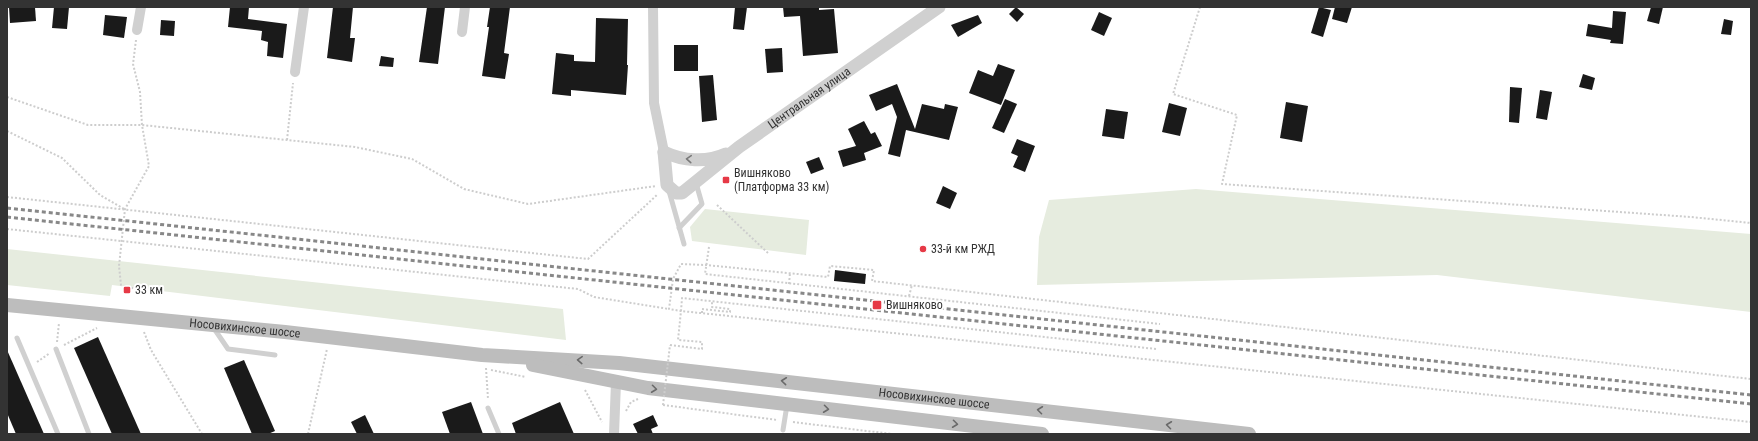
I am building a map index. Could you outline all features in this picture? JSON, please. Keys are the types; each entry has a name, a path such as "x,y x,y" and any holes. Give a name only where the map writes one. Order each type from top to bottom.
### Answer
{"main road":[{"name":"Носовихинское шоссе","path":"7,305 211,325 480,361 648,388 1042,434"},
{"name":"Носовихинское шоссе","path":"480,361 619,362 1249,434"}],"street":[{"path":"137,30 141,7"},
{"path":"295,72 304,7"},
{"path":"462,32 465,7"},
{"path":"653,7 654,103 664,152 668,185"},
{"name":"Центральная улица","path":"668,185 676,193 682,193 739,147 939,7"},
{"path":"664,152 676,158 697,160 721,156 739,147"},
{"path":"614,434 616,382 619,362"}],"lane":[{"path":"679,228 702,204 696,182"},
{"path":"668,185 684,244"},
{"path":"211,325 228,349 275,355"},
{"path":"17,338 58,434"},
{"path":"56,349 89,434"},
{"path":"783,430 787,404"},
{"path":"488,408 499,434"}],"path":[{"path":"1200,7 1172,94 1237,115 1222,184 1675,216 1751,223"},
{"path":"137,30 133,64 140,92 142,125 149,166 125,210 119,266 121,285 147,292"},
{"path":"286,140 295,72"},
{"path":"7,97 88,125 142,125 355,147 412,159 464,189 528,204 668,185"},
{"path":"7,130 62,158 100,195 125,210"},
{"path":"7,197 588,260 668,185"},
{"path":"717,205 768,253"},
{"path":"7,229 578,289 594,297 681,311 1751,422"},
{"path":"709,247 705,274 1160,324"},
{"path":"669,309 673,279 681,264 706,265 828,277 830,266 874,270 872,280 912,285 1178,314 1548,358 1751,379"},
{"path":"789,284 790,273"},
{"path":"909,296 912,285"},
{"path":"696,411 663,405 670,345 702,349 702,342 678,340 682,298 1156,349"},
{"path":"702,313 702,309 730,312 730,309 712,308 712,301"},
{"path":"56,349 59,319"},
{"path":"30,368 56,349 104,324"},
{"path":"143,329 151,350 202,434"},
{"path":"308,434 328,348 320,347"},
{"path":"480,361 486,368 533,378"},
{"path":"486,368 488,408"},
{"path":"579,388 587,390 602,422"}],"shaded area":[{"path":"1196,189 1751,234 1751,312 1437,275 1037,285 1039,237 1049,200"},
{"path":"705,209 809,220 806,255 692,241 690,227"},
{"path":"7,249 563,309 566,340 112,285 110,296 7,285"}],"building":[{"path":"9,7 35,7 36,21 10,23"},
{"path":"54,7 69,7 67,29 52,28"},
{"path":"230,7 249,7 248,19 287,24 283,58 267,56 268,42 261,40 262,31 228,27"},
{"path":"333,7 353,7 350,38 355,38 352,62 327,58"},
{"path":"427,7 445,7 438,64 419,62"},
{"path":"490,7 510,7 504,53 509,54 505,79 482,76 489,27 487,27"},
{"path":"735,7 747,7 744,30 733,29"},
{"path":"783,7 819,7 819,10 834,9 838,53 803,56 800,16 784,17"},
{"path":"1016,7 1024,14 1017,22 1009,14"},
{"path":"1319,7 1331,10 1323,37 1311,33"},
{"path":"1335,7 1352,7 1347,23 1332,19"},
{"path":"1651,7 1663,7 1659,24 1647,21"},
{"path":"1613,11 1626,12 1623,44 1610,43 1611,40 1586,36 1588,24 1612,28"},
{"path":"1099,12 1112,18 1104,36 1091,30"},
{"path":"105,15 127,17 124,38 103,35"},
{"path":"978,15 982,23 958,37 951,25"},
{"path":"596,18 628,19 628,65 626,95 571,90 571,96 552,94 556,53 574,55 574,61 595,62"},
{"path":"1724,19 1733,21 1731,35 1721,34"},
{"path":"161,20 175,21 174,36 160,35"},
{"path":"674,45 698,45 698,71 674,71"},
{"path":"782,48 783,72 767,73 765,49"},
{"path":"381,56 394,58 393,67 379,66"},
{"path":"998,64 1015,70 1001,105 969,93 978,70 993,76"},
{"path":"1583,74 1595,78 1592,90 1579,87"},
{"path":"713,75 717,120 702,122 699,76"},
{"path":"897,84 915,129 922,104 944,109 945,104 958,107 949,140 906,130 900,157 888,154 897,117 892,104 876,111 869,95"},
{"path":"1510,87 1522,88 1519,123 1509,122"},
{"path":"1540,90 1552,92 1547,120 1536,118"},
{"path":"1005,99 1017,104 1004,133 992,128"},
{"path":"1286,102 1308,106 1302,142 1280,138"},
{"path":"1169,103 1187,108 1180,136 1162,132"},
{"path":"1106,109 1128,112 1124,139 1102,136"},
{"path":"864,121 871,134 875,132 882,146 864,153 866,160 843,167 838,151 856,146 848,129"},
{"path":"1017,139 1035,146 1025,172 1013,167 1018,156 1011,153"},
{"path":"819,157 824,169 811,174 806,162"},
{"path":"943,186 957,193 950,209 936,203"},
{"path":"835,270 866,274 865,284 834,281"},
{"path":"98,337 141,434 112,434 74,348"},
{"path":"7,350 44,434 16,434 7,413"},
{"path":"244,360 275,431 268,434 252,434 224,368"},
{"path":"471,402 483,434 450,434 442,412"},
{"path":"560,402 574,434 516,434 512,423"},
{"path":"365,415 374,434 357,434 351,422"},
{"path":"653,415 658,426 651,429 653,434 638,434 633,424"}],"railway":[{"path":"7,208 1751,395"},
{"path":"7,217 1751,404"}],"place":[{"name":"Вишняково (Платформа 33 км)","path":"726,180"},
{"name":"33-й км РЖД","path":"923,249"},
{"name":"33 км","path":"127,290"},
{"name":"Вишняково","path":"877,305"}]}
